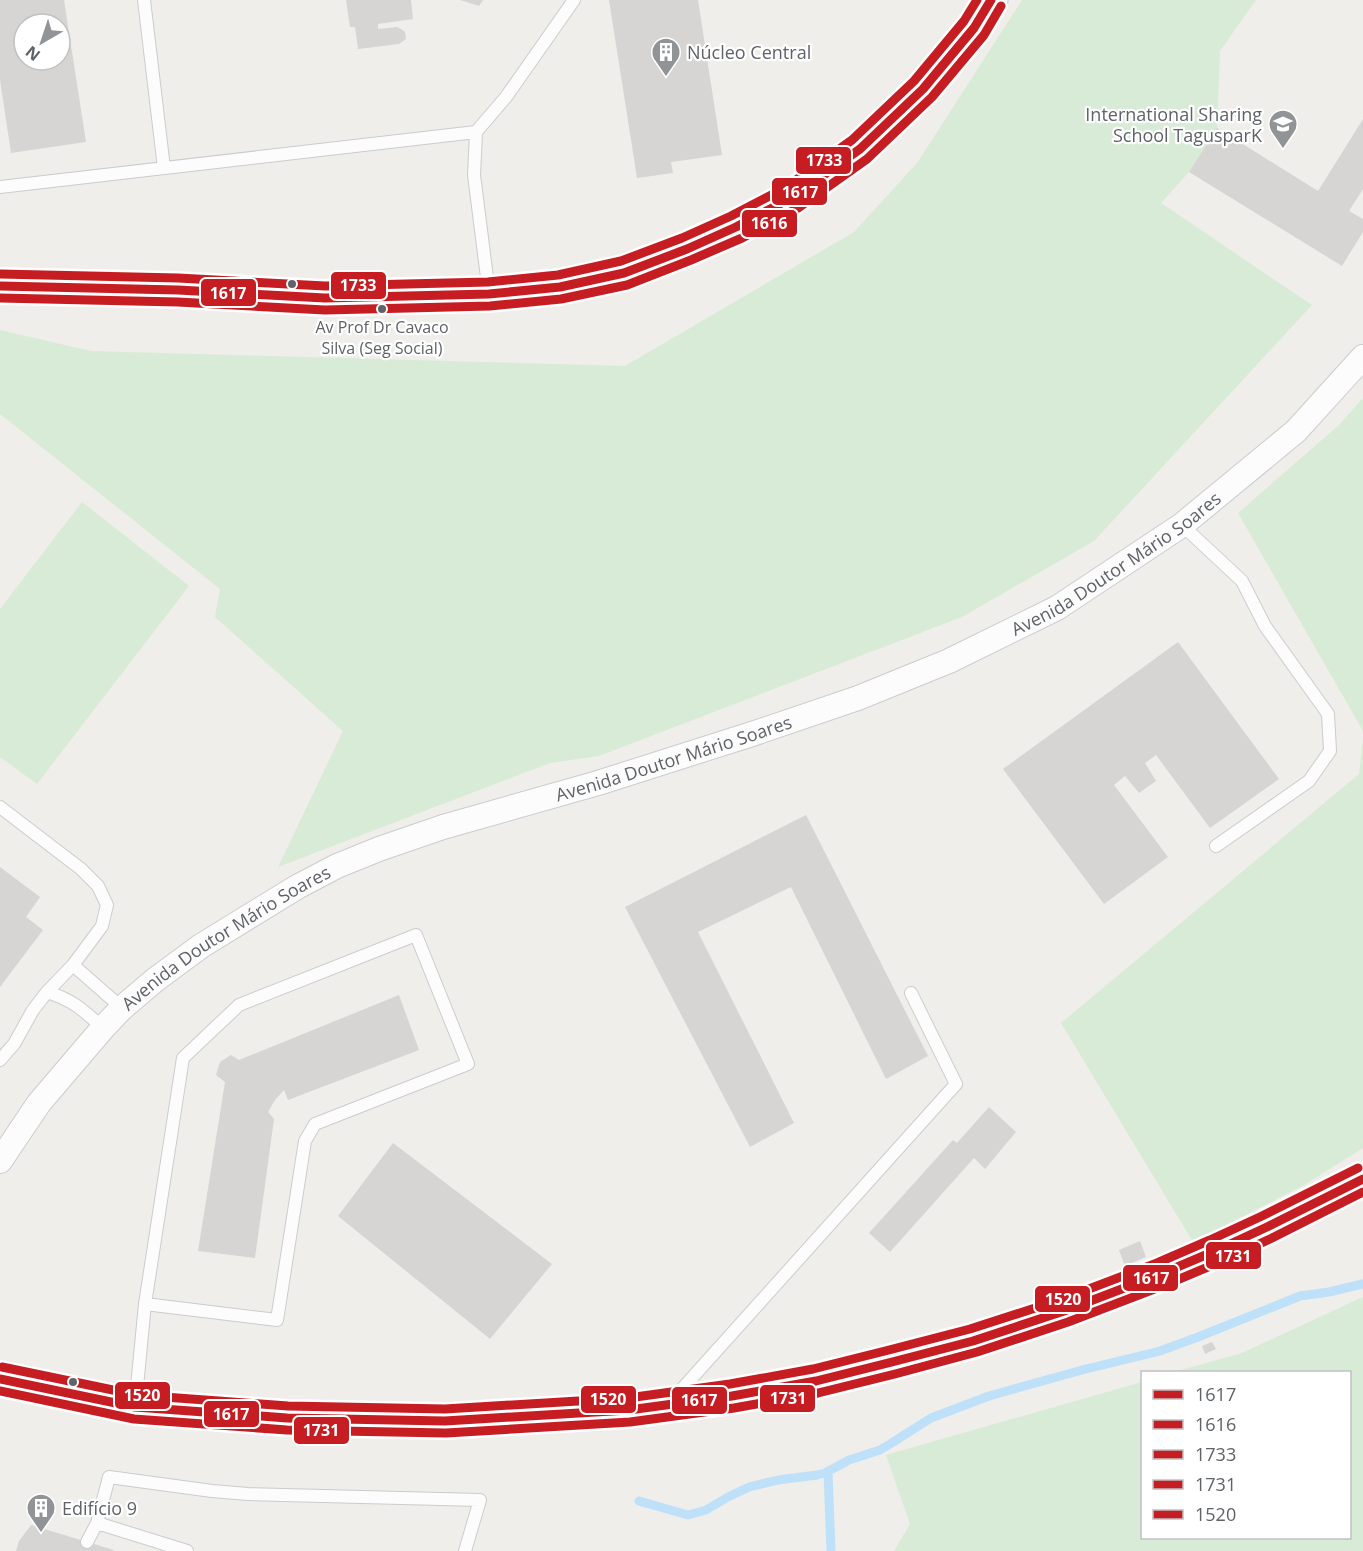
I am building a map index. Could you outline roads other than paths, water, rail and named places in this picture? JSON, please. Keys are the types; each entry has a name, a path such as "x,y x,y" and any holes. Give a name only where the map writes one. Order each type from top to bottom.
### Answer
{"main road":[{"path":"0,286 178,290 325,298 489,294 560,286 624,273 736,227 791,198 860,149 923,89 974,28 991,0"}],"street":[{"name":"Avenida Doutor Mário Soares","path":"0,1161 39,1103 123,1008 155,980 201,946 297,887 337,866 443,827 598,783 858,698 949,661 1057,608 1182,525 1296,431 1363,357"},
{"path":"0,1379 135,1407 286,1418 445,1421 618,1410 732,1396 816,1381 983,1337 1064,1311 1161,1274 1268,1227 1363,1179"}],"lane":[{"path":"144,0 164,168"},
{"path":"489,294 474,175 476,132 506,97 574,0"},
{"path":"0,187 476,132"},
{"path":"1182,525 1242,581 1265,626 1328,714 1330,751 1309,781 1215,846"},
{"path":"0,807 81,869 98,886 107,905 102,926 73,965 33,1010 14,1044 0,1060"},
{"path":"135,1407 145,1304 183,1058 239,1005 416,935 468,1064 315,1124 305,1141 278,1320 145,1304"},
{"path":"73,965 123,1008"},
{"path":"47,992 80,1006 103,1028"},
{"path":"668,1405 956,1083 911,993"},
{"path":"87,1542 97,1523 109,1477 248,1494 480,1500 465,1551"},
{"path":"97,1523 187,1551"}],"waterway":[{"path":"639,1501 688,1515 706,1510 749,1487 825,1473 849,1460 880,1450 931,1418 989,1396 1160,1351 1300,1296 1363,1284"},
{"path":"828,1472 831,1551"}],"place":[{"name":"Núcleo Central","path":"666,78"},
{"name":"International Sharing School TagusparK","path":"1283,150"},
{"name":"Av Prof Dr Cavaco Silva (Seg Social)","path":"382,309"},
{"name":"Edifício 9","path":"41,1534"}]}
